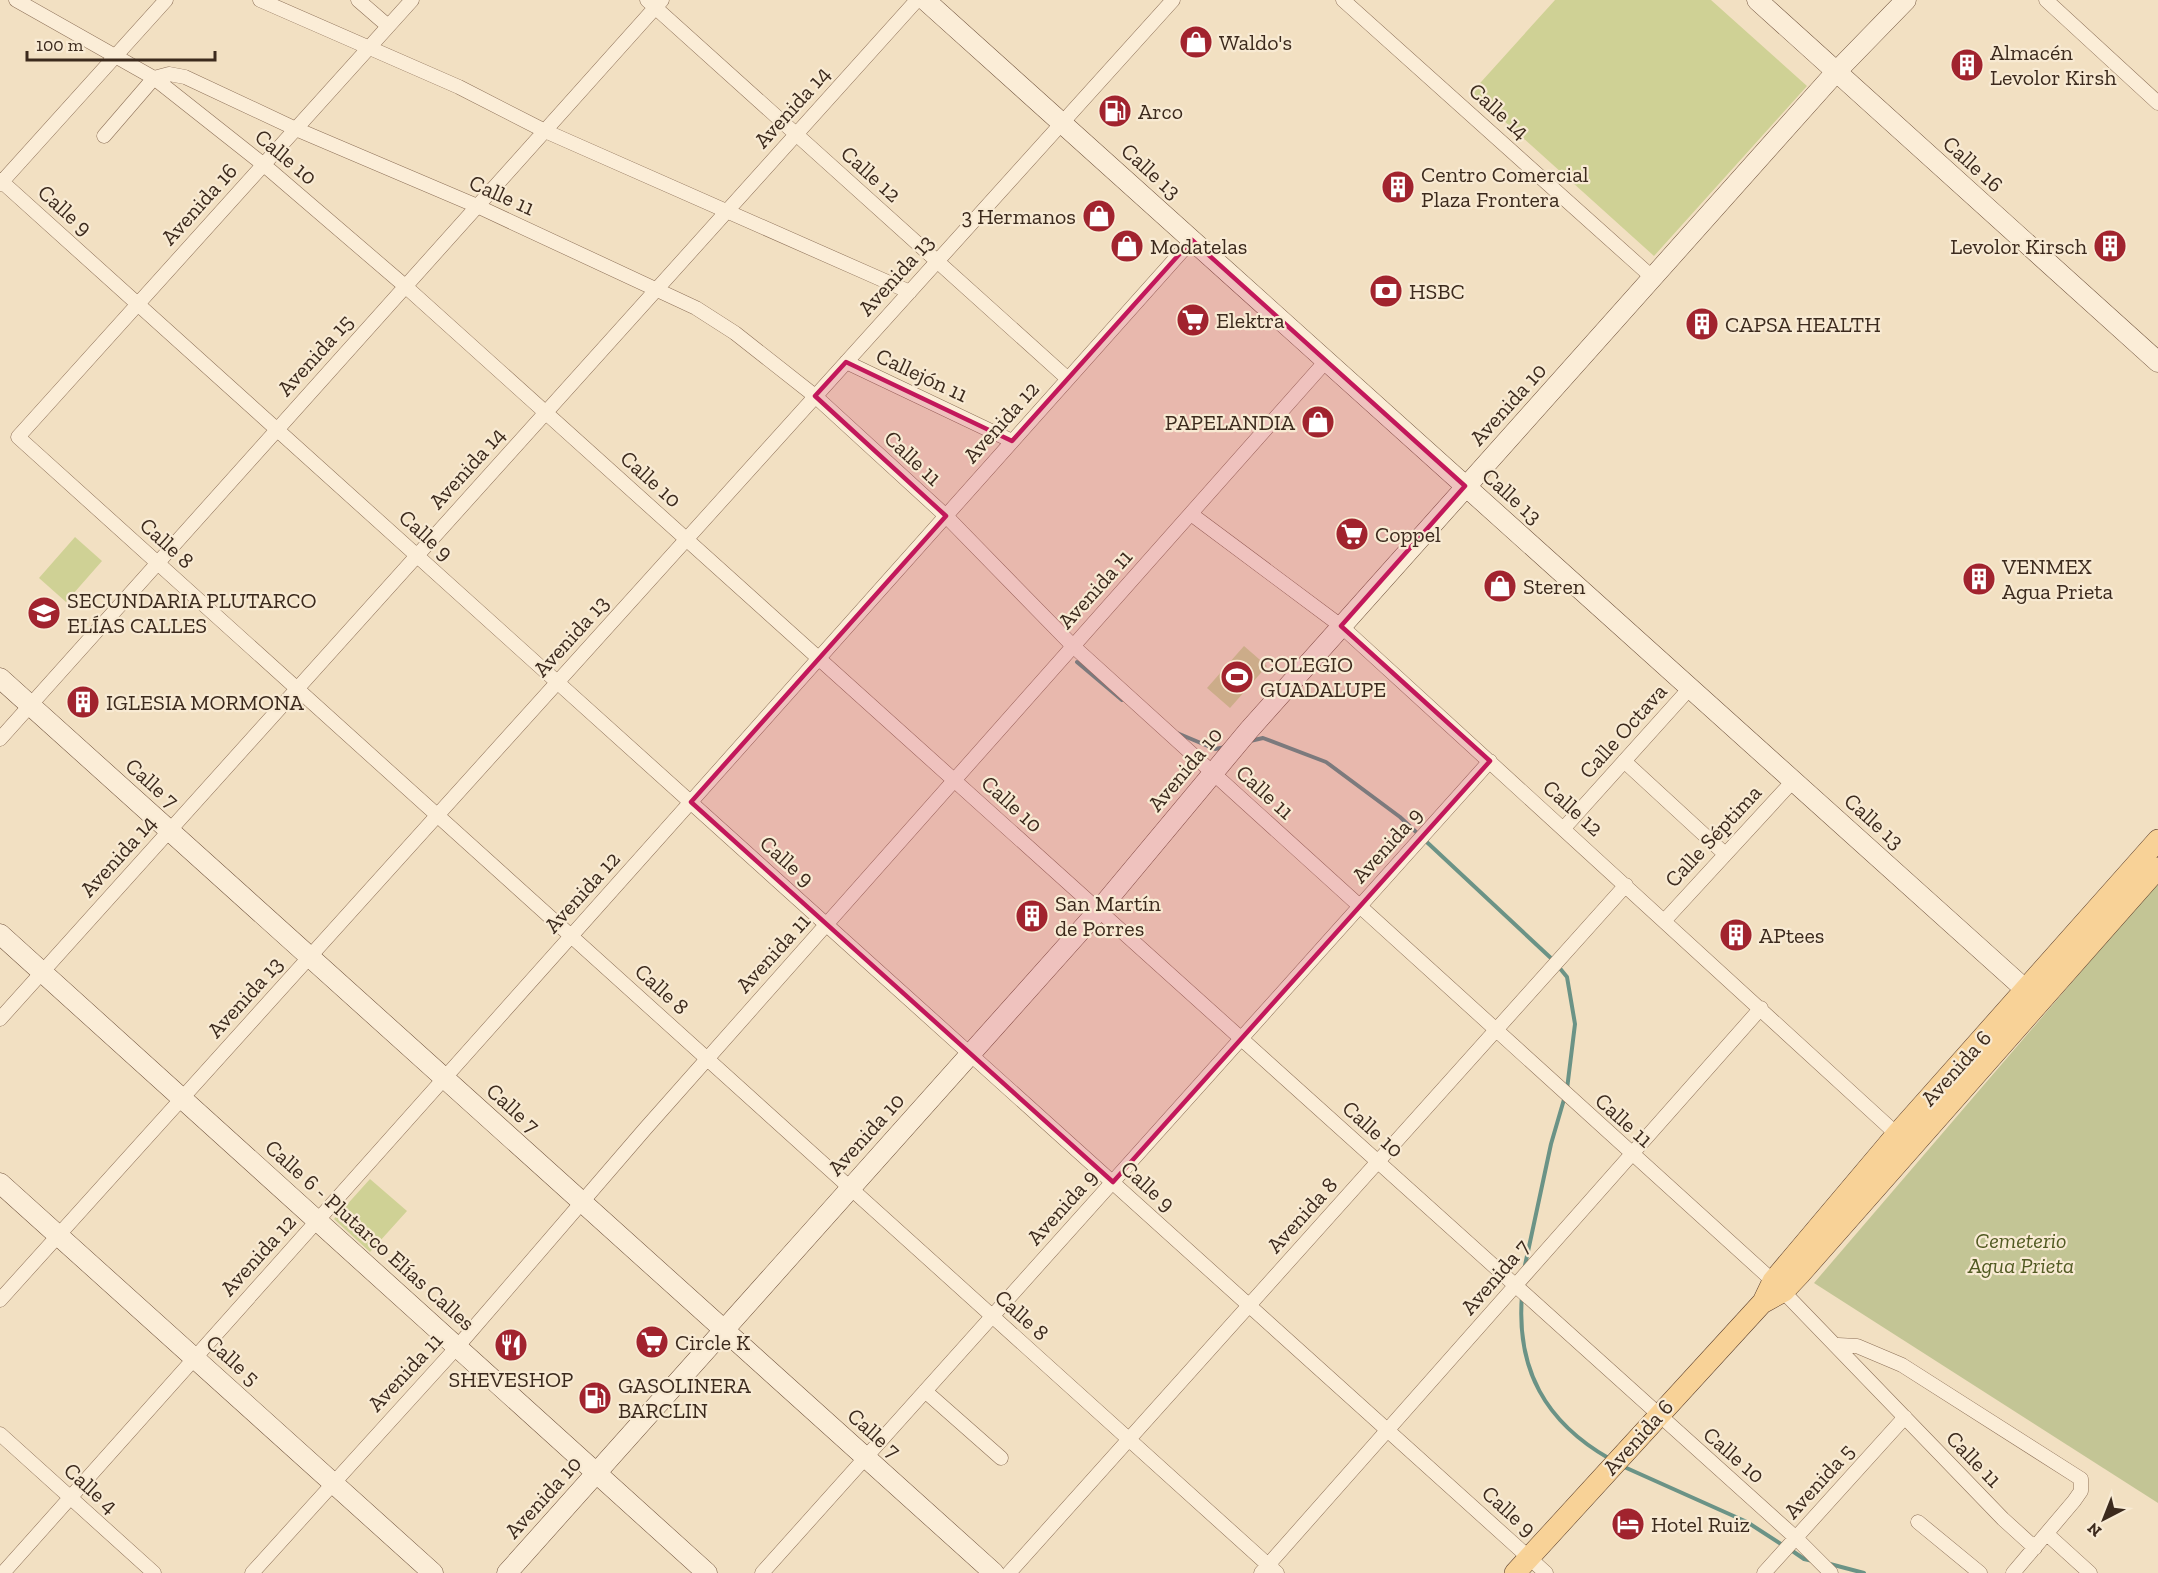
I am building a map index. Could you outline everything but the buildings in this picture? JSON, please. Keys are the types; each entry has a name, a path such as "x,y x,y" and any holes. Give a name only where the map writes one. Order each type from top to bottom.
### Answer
{"main road":[{"name":"Avenida 6","path":"2033,997 2158,840"},
{"name":"Avenida 6","path":"1515,1573 1778,1286 2033,997 2158,868"}],"street":[{"name":"Calle 10","path":"16,0 154,78 264,165 405,286 1516,1286 1657,1416 1796,1538 1831,1573"},
{"path":"1,182 166,0"},
{"path":"260,0 459,87 545,131 729,210 910,292"},
{"path":"358,0 388,26"},
{"name":"Avenida 16","path":"18,437 412,0"},
{"name":"Avenida 14","path":"0,1019 917,0"},
{"name":"Calle 13","path":"925,0 2033,997"},
{"name":"Avenida 13","path":"0,1300 1173,0"},
{"name":"Calle 14","path":"1343,0 1653,278"},
{"name":"Calle 16","path":"1757,0 2158,362"},
{"name":"Avenida 10","path":"507,1573 1099,910 1249,729 1465,486 1836,72 1906,0"},
{"path":"2046,0 2158,103"},
{"name":"Calle 12","path":"655,3 796,134 1068,379"},
{"name":"Avenida 15","path":"0,739 545,131 655,3"},
{"name":"Calle 10","path":"154,78 169,74 185,77 296,129"},
{"path":"104,136 154,78"},
{"path":"196,111 210,87"},
{"name":"Calle 11","path":"296,129 477,206 696,308 735,333 815,396 946,516 1073,646 1218,766 1360,906 1631,1155 1778,1286 1838,1345 2003,1519 2035,1548"},
{"name":"Calle 9","path":"1,182 1546,1573"},
{"name":"Avenida 12","path":"3,1569 70,1498 1192,240"},
{"name":"Avenida 11","path":"252,1573 332,1482 458,1346 707,1059 1326,361"},
{"name":"Callejón 11","path":"846,362 1012,441"},
{"name":"Calle 8","path":"18,437 1129,1439 1269,1570"},
{"name":"Calle 12","path":"1191,514 1341,626 1905,1141"},
{"name":"Calle 7","path":"0,678 994,1573"},
{"name":"Calle Octava","path":"1564,828 1690,688"},
{"name":"Avenida 9","path":"762,1573 1490,761"},
{"path":"1624,761 1725,854"},
{"name":"Calle Séptima","path":"1665,920 1793,781"},
{"name":"Avenida 8","path":"1009,1573 1626,885"},
{"name":"Calle 6 - Plutarco Elías Calles","path":"0,934 707,1573"},
{"name":"Avenida 7","path":"1269,1570 1388,1430 1761,1008"},
{"name":"Calle 5","path":"0,1183 433,1573"},
{"path":"1838,1345 1857,1346 1902,1365 2081,1479 2081,1491 2013,1573"},
{"path":"925,1391 1001,1458"},
{"name":"Avenida 5","path":"1764,1573 1905,1417"},
{"name":"Calle 4","path":"0,1434 154,1573"},
{"path":"1918,1522 1980,1573"},
{"path":"2047,1534 2090,1573"}],"highlighted area":[{"path":"1192,240 1465,486 1341,626 1490,761 1113,1182 691,802 946,516 815,396 846,362 1012,441"}],"green space":[{"path":"1555,0 1711,0 1807,86 1654,256 1472,92"},
{"path":"75,537 102,561 66,602 39,578"},
{"name":"COLEGIO GUADALUPE","path":"1244,646 1267,666 1230,708 1207,688"},
{"name":"Cemeterio Agua Prieta","path":"2158,882 2158,1503 1814,1283"},
{"path":"370,1179 407,1211 370,1252 334,1219"}],"waterway":[{"path":"1077,662 1122,700"},
{"path":"1177,733 1215,749 1226,747"},
{"path":"1250,741 1263,738 1326,762 1400,817 1553,960"},
{"path":"1558,966 1567,977 1575,1024 1567,1089"},
{"path":"1524,1270 1551,1144 1565,1096"},
{"path":"1522,1295 1521,1322 1524,1347 1539,1391 1568,1428 1610,1459"},
{"path":"1622,1466 1747,1522 1784,1546"},
{"path":"1791,1550 1804,1559 1813,1561"},
{"path":"1830,1564 1864,1573"}],"place":[{"name":"Waldo's","path":"1196,42"},
{"name":"Almacén Levolor Kirsh","path":"1967,65"},
{"name":"Arco","path":"1115,111"},
{"name":"Centro Comercial Plaza Frontera","path":"1398,187"},
{"name":"3 Hermanos","path":"1099,216"},
{"name":"Modatelas","path":"1127,246"},
{"name":"Levolor Kirsch","path":"2110,246"},
{"name":"HSBC","path":"1386,291"},
{"name":"Elektra","path":"1193,320"},
{"name":"CAPSA HEALTH","path":"1702,324"},
{"name":"PAPELANDIA","path":"1318,422"},
{"name":"Coppel","path":"1352,534"},
{"name":"VENMEX Agua Prieta","path":"1979,579"},
{"name":"Steren","path":"1500,586"},
{"name":"SECUNDARIA PLUTARCO ELÍAS CALLES","path":"44,613"},
{"name":"COLEGIO GUADALUPE","path":"1237,677"},
{"name":"IGLESIA MORMONA","path":"83,702"},
{"name":"San Martín de Porres","path":"1032,916"},
{"name":"APtees","path":"1736,935"},
{"name":"Circle K","path":"652,1342"},
{"name":"SHEVESHOP","path":"511,1345"},
{"name":"GASOLINERA BARCLIN","path":"595,1398"},
{"name":"Hotel Ruiz","path":"1628,1524"}]}
